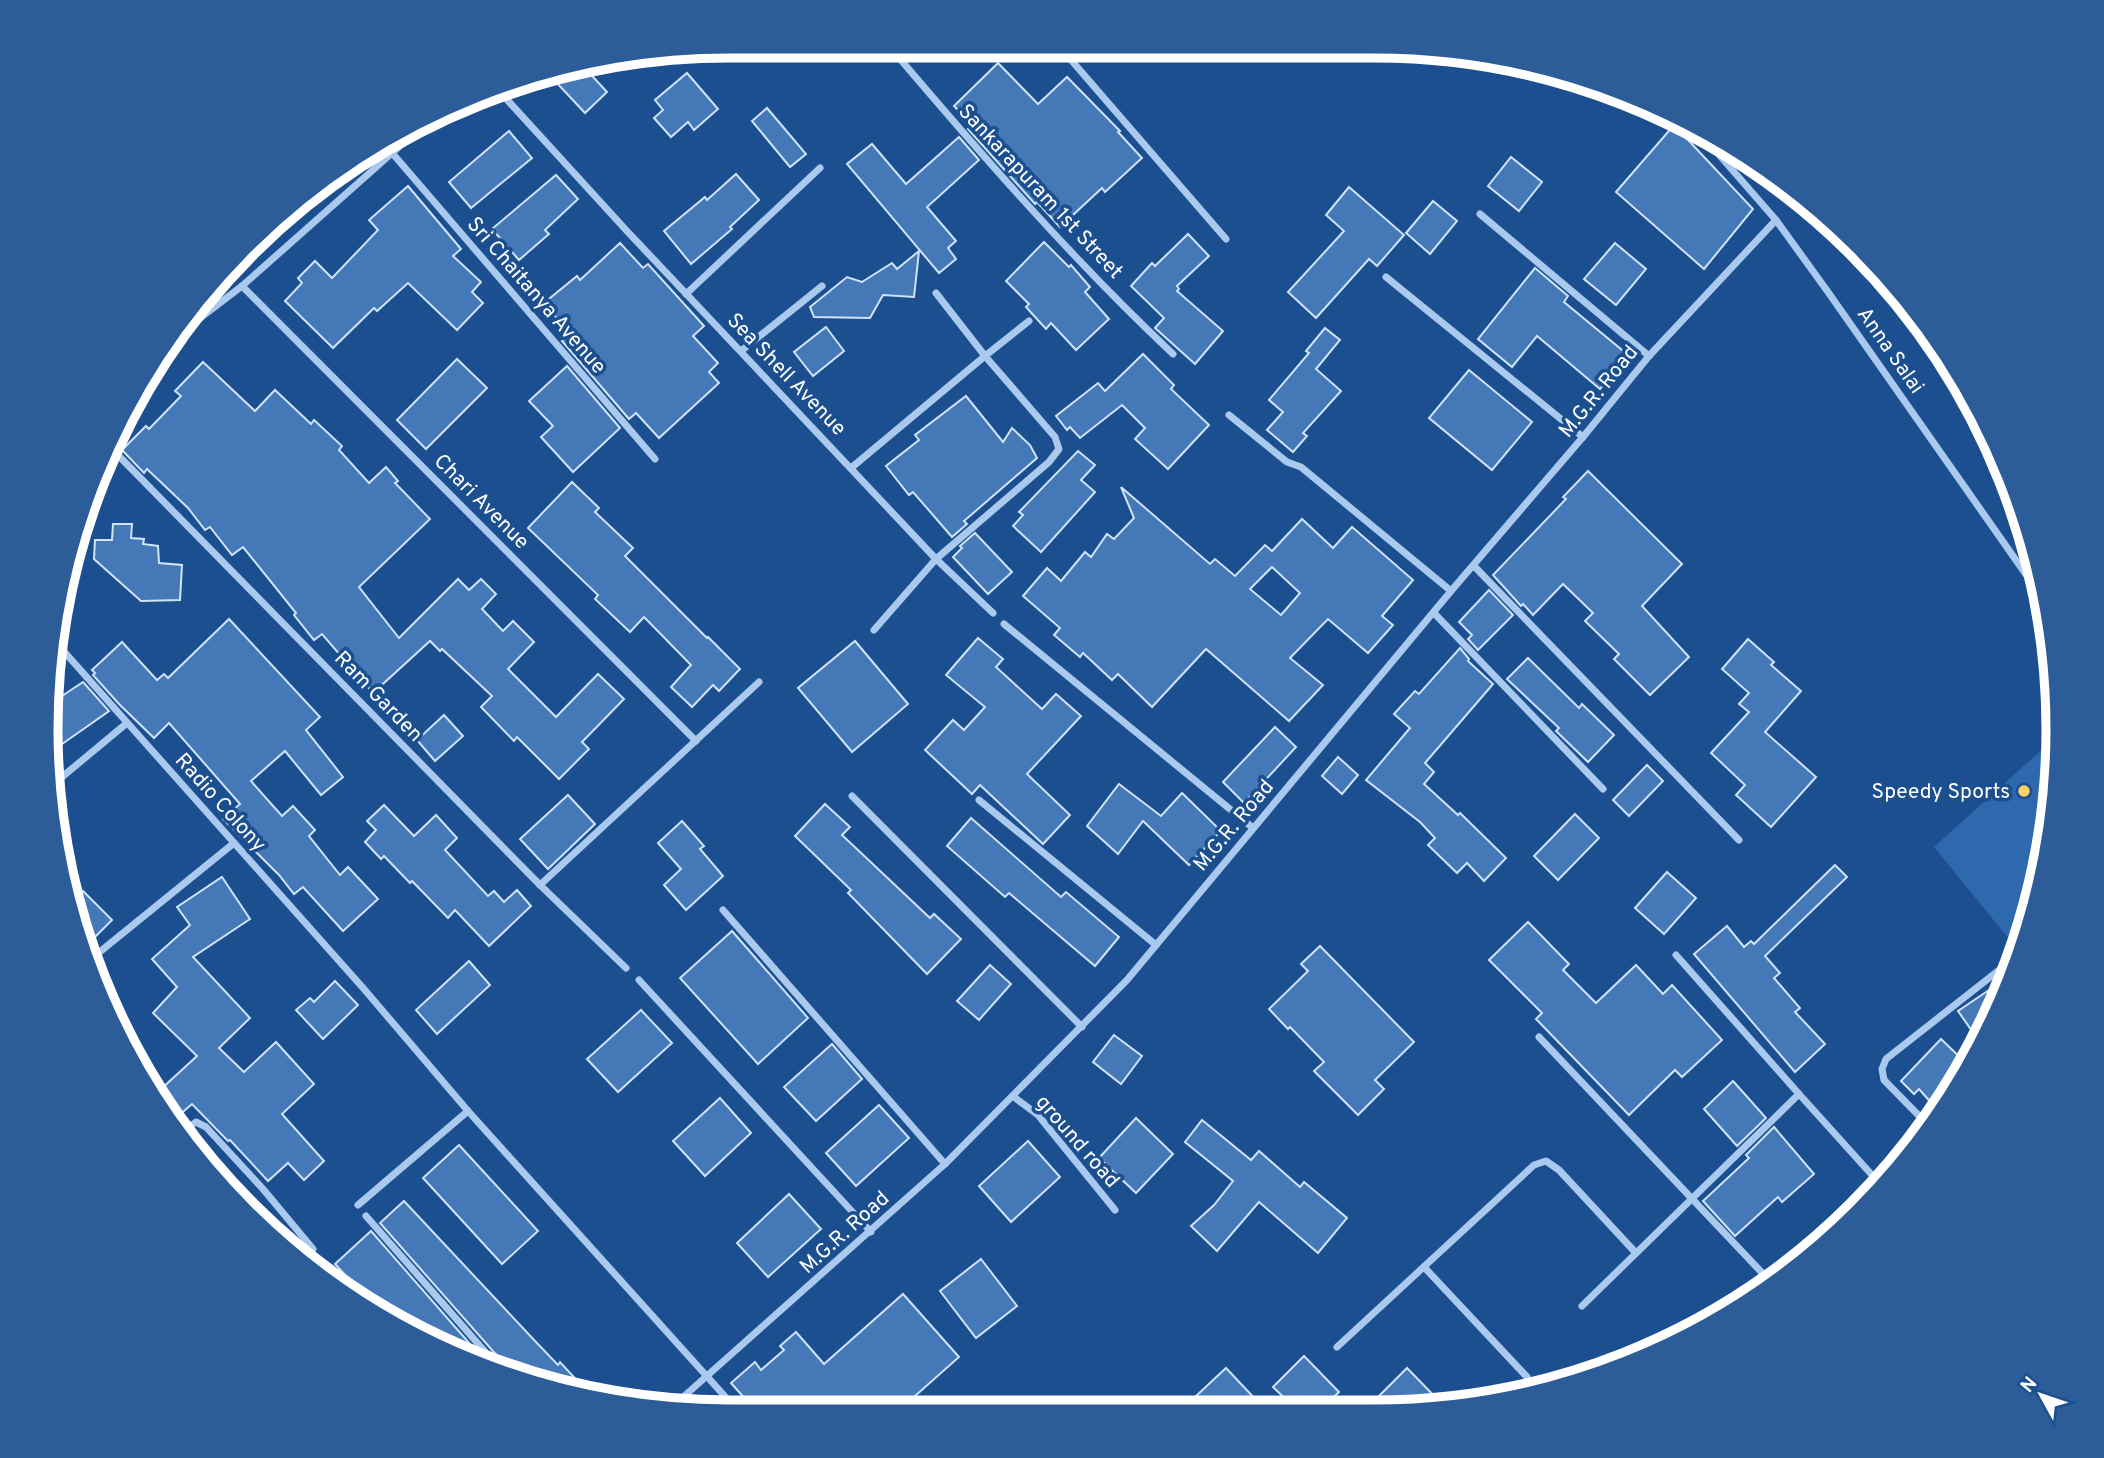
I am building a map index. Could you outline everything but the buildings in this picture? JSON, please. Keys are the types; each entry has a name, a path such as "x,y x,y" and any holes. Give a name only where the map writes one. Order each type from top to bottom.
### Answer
{"street":[{"name":"Sankarapuram 1st Street","path":"899,58 1041,220 1173,354"},
{"path":"1070,58 1226,239"},
{"name":"Sea Shell Avenue","path":"504,96 936,559 993,613"},
{"path":"201,314 242,286 407,140"},
{"name":"Anna Salai","path":"1714,150 1776,220 2028,578"},
{"name":"Sri Chaitanya Avenue","path":"393,154 655,459"},
{"path":"686,294 820,168"},
{"path":"1480,214 1649,356"},
{"name":"M.G.R. Road","path":"681,1399 945,1164 1082,1027 1156,945 1649,356 1776,220"},
{"path":"1386,277 1583,438"},
{"name":"Chari Avenue","path":"242,286 696,741"},
{"path":"741,351 822,286"},
{"path":"874,630 936,559 1049,462 1059,449 1055,437 985,356 936,293"},
{"path":"851,468 1029,321"},
{"path":"1228,415 1287,462 1301,467 1451,591"},
{"name":"Ram Garden","path":"117,454 540,885 626,968"},
{"path":"1474,566 1739,840"},
{"path":"1434,613 1603,789"},
{"path":"1004,624 1253,828"},
{"name":"Radio Colony","path":"62,650 365,989 468,1111 728,1400"},
{"path":"540,885 759,682"},
{"path":"60,779 127,723"},
{"path":"852,796 1082,1027"},
{"path":"979,800 1156,945"},
{"path":"97,955 234,844"},
{"path":"723,910 945,1164"},
{"path":"1676,955 1875,1178"},
{"path":"1922,1118 1884,1080 1882,1069 1886,1059 2002,968"},
{"path":"639,980 871,1232"},
{"path":"1539,1037 1765,1275"},
{"path":"1582,1306 1799,1094"},
{"name":"ground road","path":"1014,1097 1038,1115 1115,1210"},
{"path":"358,1205 468,1111"},
{"path":"189,1127 196,1122 206,1127 313,1249"},
{"path":"1337,1348 1534,1165 1546,1161 1559,1170 1636,1253"},
{"path":"366,1216 488,1355"},
{"path":"1424,1267 1530,1381"}],"shaded area":[{"name":"Speedy Sports","path":"2046,746 2041,817 2012,942 1934,847"}],"place":[{"name":"Speedy Sports","path":"2024,791"}]}
